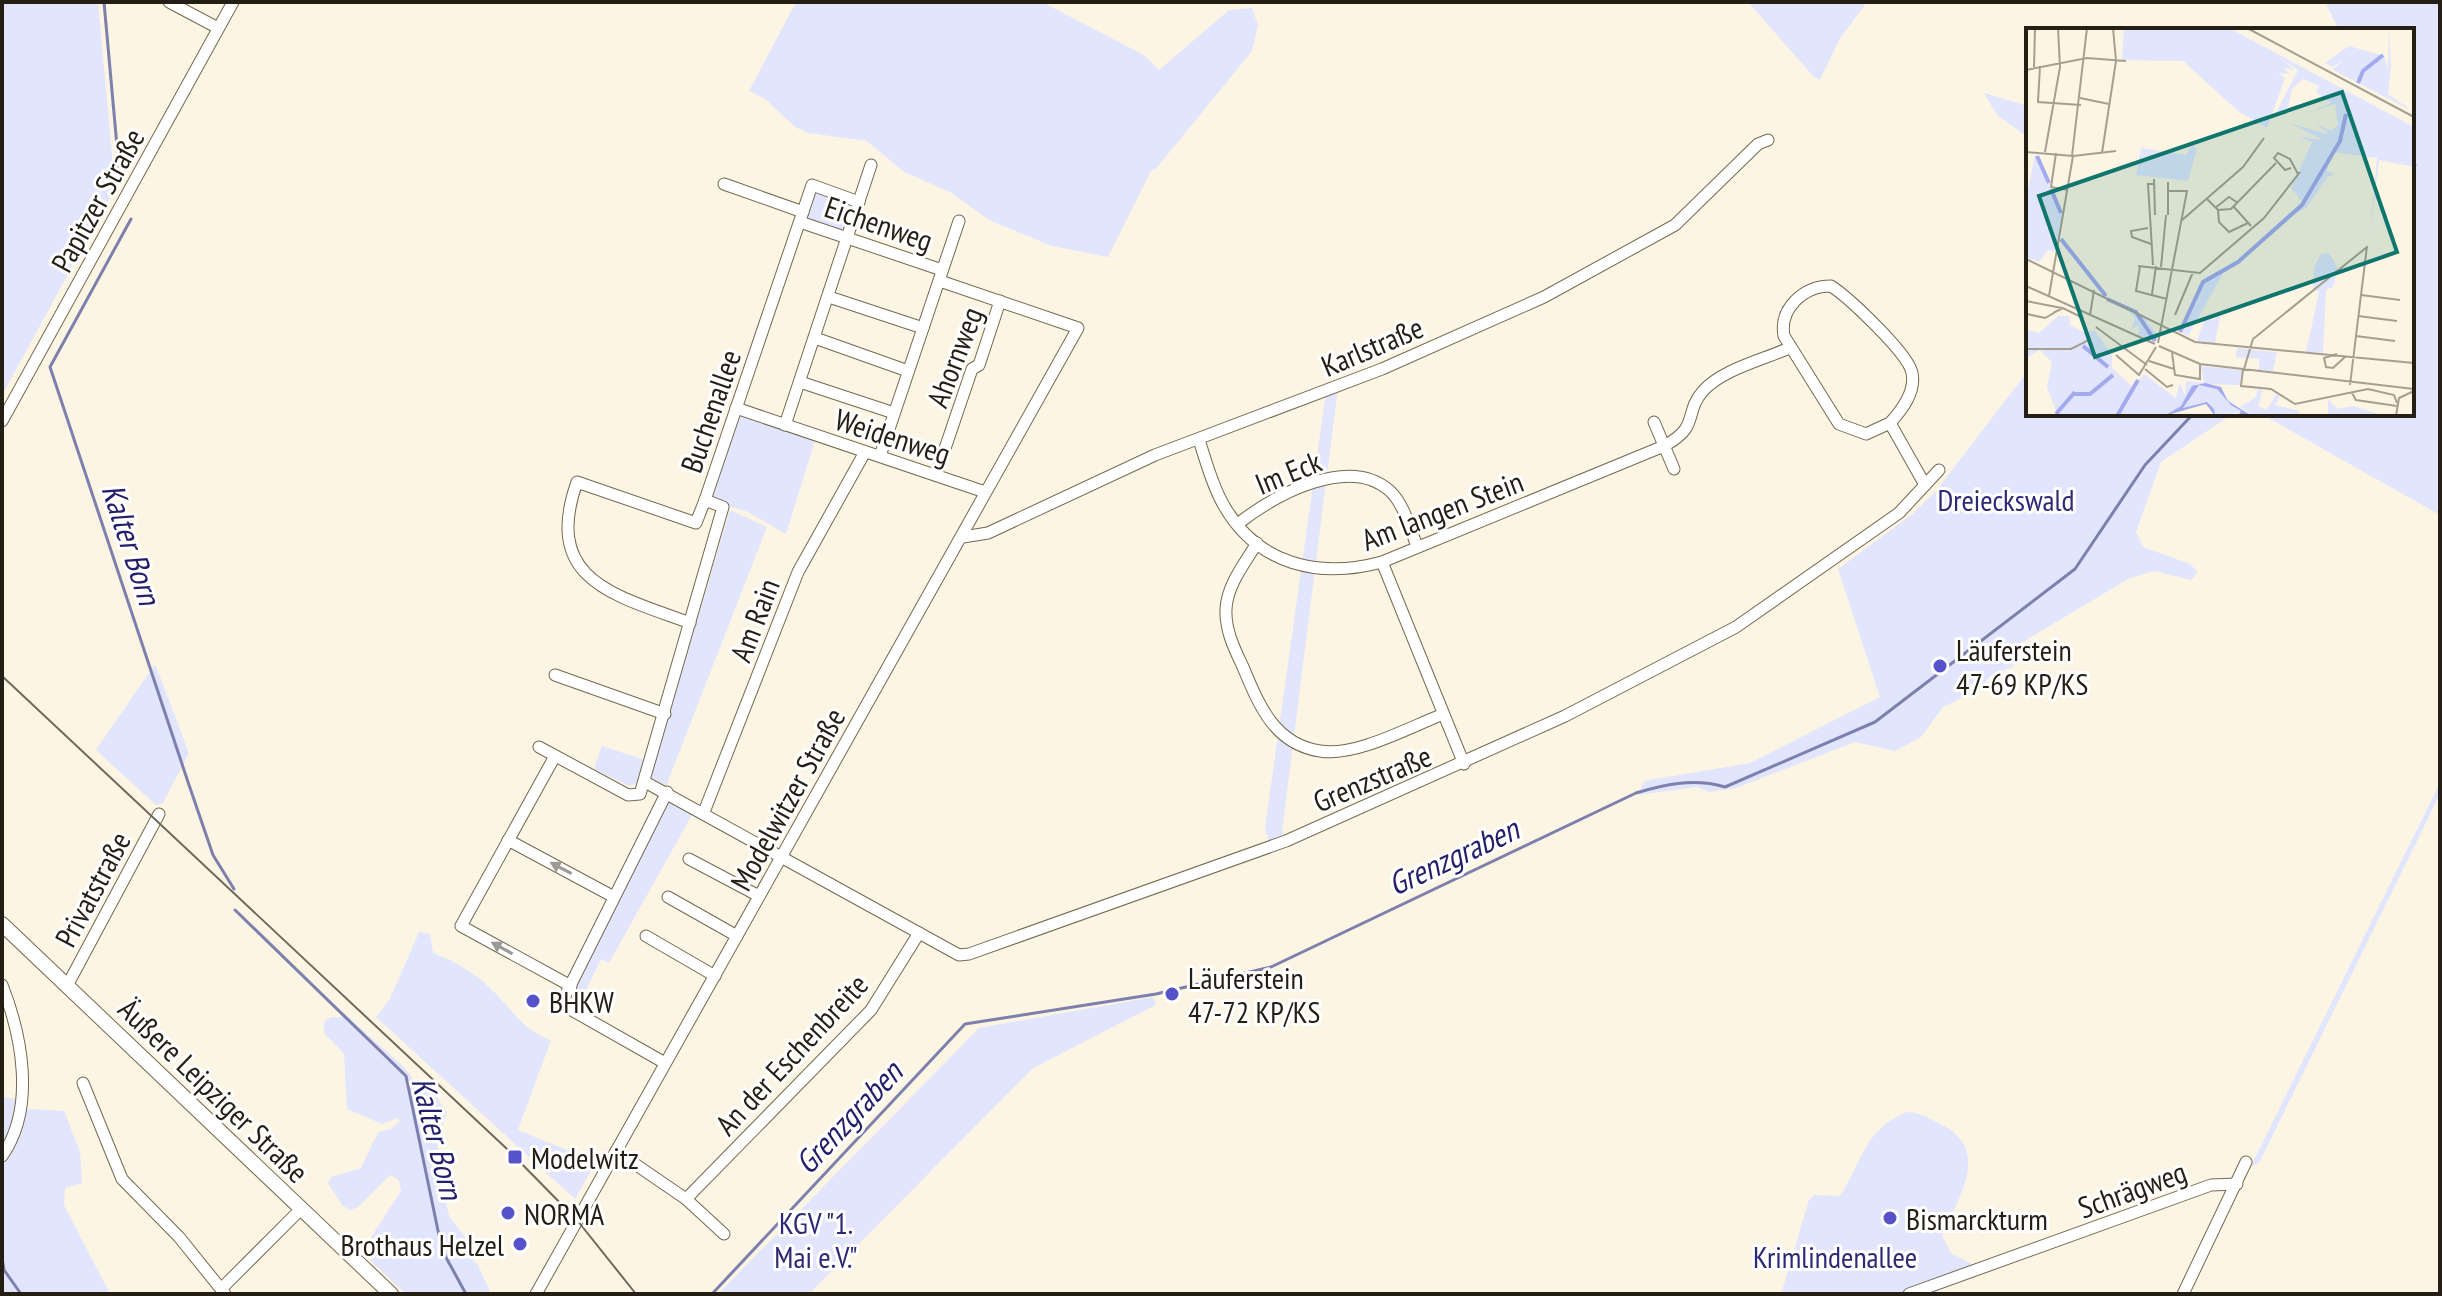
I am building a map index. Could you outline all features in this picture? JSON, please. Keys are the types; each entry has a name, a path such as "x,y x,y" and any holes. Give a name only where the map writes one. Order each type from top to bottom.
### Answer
{"street":[{"path":"169,2 218,28"},
{"name":"Papitzer Straße","path":"2,421 233,2"},
{"name":"Karlstraße","path":"963,537 988,533 1155,455 1382,369 1544,297 1675,225 1758,144 1768,140"},
{"path":"785,425 871,165"},
{"name":"Eichenweg","path":"724,184 1000,301 1078,328"},
{"name":"Buchenallee","path":"645,782 723,507 705,500 812,185 859,202"},
{"path":"880,456 959,221"},
{"path":"1819,286 1831,286 1904,357 1913,373 1910,395 1890,423 1866,434 1839,424 1789,348 1781,321 1789,305 1819,286"},
{"path":"829,297 923,328"},
{"name":"Ahornweg","path":"936,475 972,369 979,365 1000,301"},
{"name":"Modelwitzer Straße","path":"536,1294 1078,328"},
{"path":"815,338 908,371"},
{"name":"Am langen Stein","path":"1199,440 1223,505 1257,543 1286,561 1318,571 1349,571 1382,562 1664,446 1683,436 1701,394 1714,382 1789,348"},
{"path":"800,382 894,413"},
{"name":"Weidenweg","path":"736,408 985,492"},
{"path":"1654,422 1674,469"},
{"path":"1890,423 1925,485"},
{"name":"Am Rain","path":"704,812 798,572 865,452"},
{"name":"Grenzstraße","path":"645,782 959,955 969,954 1286,841 1464,764 1565,716 1736,627 1899,513 1939,470"},
{"name":"Im Eck","path":"1239,523 1261,506 1290,493 1342,475 1367,477 1391,492 1417,546"},
{"path":"690,623 610,594 584,574 571,554 565,525 577,482 696,523 705,500"},
{"path":"1257,543 1235,578 1226,607 1228,634 1264,716 1279,733 1296,744 1320,751 1343,752 1441,715"},
{"path":"1382,562 1441,715 1464,764"},
{"path":"555,675 665,714"},
{"path":"539,747 628,795 640,794 645,782"},
{"path":"555,756 461,926 571,986"},
{"path":"665,1063 561,1004 667,792"},
{"name":"Privatstraße","path":"67,986 159,814"},
{"path":"508,840 614,897"},
{"path":"689,859 759,896"},
{"path":"668,897 737,936"},
{"name":"Äußere Leipziger Straße","path":"2,924 391,1294"},
{"name":"An der Eschenbreite","path":"686,1199 871,1010 919,933"},
{"path":"646,936 715,976"},
{"path":"2,985 22,1057 14,1134 2,1156"},
{"path":"83,1083 122,1179 179,1237 223,1292 301,1209"},
{"path":"616,1151 686,1199 724,1234"},
{"path":"2183,1294 2246,1162"},
{"name":"Schrägweg","path":"1909,1294 2211,1185 2237,1184"}],"green space":[{"path":"2,2 98,2 115,188 2,395"},
{"path":"796,2 1042,2 1144,55 1159,70 1229,10 1252,8 1258,25 1252,51 1155,170 1152,169 1108,257 1052,246 989,220 950,192 904,172 867,141 808,133 795,127 764,98 749,91"},
{"path":"1748,2 1867,2 1839,40 1820,80 1813,76"},
{"path":"2325,2 2440,2 2440,515 2265,416 2414,416 2414,28 2338,28"},
{"path":"1984,93 2026,105 2026,136 1997,115"},
{"path":"819,191 851,202 853,207 846,229 841,232 810,221 806,215 813,193"},
{"name":"Dreieckswald","path":"2026,374 2026,416 2230,416 2161,462 2136,532 2143,547 2190,564 2198,572 2191,580 2155,571 2130,578 2016,646 2013,667 1990,676 1979,690 1943,707 1921,737 1895,751 1855,742 1736,788 1709,792 1697,787 1638,795 1644,781 1750,763 1880,697 1838,569 1911,515 1935,492"},
{"path":"1338,387 1282,831 1286,841 1270,847 1265,828 1326,392"},
{"path":"747,416 815,440 786,534 748,512 709,500 737,419"},
{"path":"730,510 767,527 666,786 652,778 651,773"},
{"path":"155,664 189,753 163,803 156,805 96,750"},
{"path":"602,746 645,760 638,783 629,786 594,769"},
{"path":"2440,783 2440,794 2259,1163 2251,1166"},
{"path":"670,800 693,813 609,963 601,959 582,998 572,993"},
{"path":"419,932 430,934 433,953 473,973 525,1025 551,1040 518,1130 596,1162 575,1199 376,1017 390,999"},
{"name":"KGV \"1. Mai e.V.\"","path":"1153,997 1156,1005 1033,1068 809,1294 718,1294 979,1028"},
{"path":"331,1017 348,1017 405,1068 417,1085 437,1097 447,1113 437,1140 449,1216 471,1245 471,1258 478,1265 491,1294 406,1294 369,1259 366,1245 401,1191 399,1180 390,1175 358,1207 350,1210 342,1205 328,1183 331,1177 361,1168 378,1132 391,1129 400,1121 397,1118 382,1124 347,1109 344,1054 324,1033 324,1022"},
{"path":"2,1097 17,1099 16,1108 64,1111 80,1152 82,1183 65,1188 64,1205 110,1294 2,1294"},
{"name":"Krimlindenallee","path":"1907,1112 1942,1125 1957,1135 1965,1148 1967,1176 1942,1235 1951,1253 1974,1265 1934,1294 1781,1294 1809,1200 1814,1195 1840,1196 1873,1137 1893,1119"}],"waterway":[{"name":"Kalter Born","path":"104,2 120,180"},
{"name":"Kalter Born","path":"131,219 50,367 213,855 234,889"},
{"name":"Grenzgraben","path":"712,1294 965,1024 1156,994 1271,967 1636,793 1680,783 1725,787 1875,722 2075,569 2145,465 2191,416"},
{"name":"Kalter Born","path":"235,910 406,1076 442,1250 466,1294"},
{"path":"2,1258 4,1270 21,1294"}],"tram line":[{"path":"2,676 506,1148 577,1220 636,1294"}],"place":[{"name":"Läuferstein 47-69 KP/KS","path":"1940,666"},
{"name":"Läuferstein 47-72 KP/KS","path":"1172,994"},
{"name":"BHKW","path":"533,1001"},
{"name":"Modelwitz","path":"515,1157"},
{"name":"NORMA","path":"508,1213"},
{"name":"Bismarckturm","path":"1890,1218"},
{"name":"Brothaus Helzel","path":"520,1244"}]}
